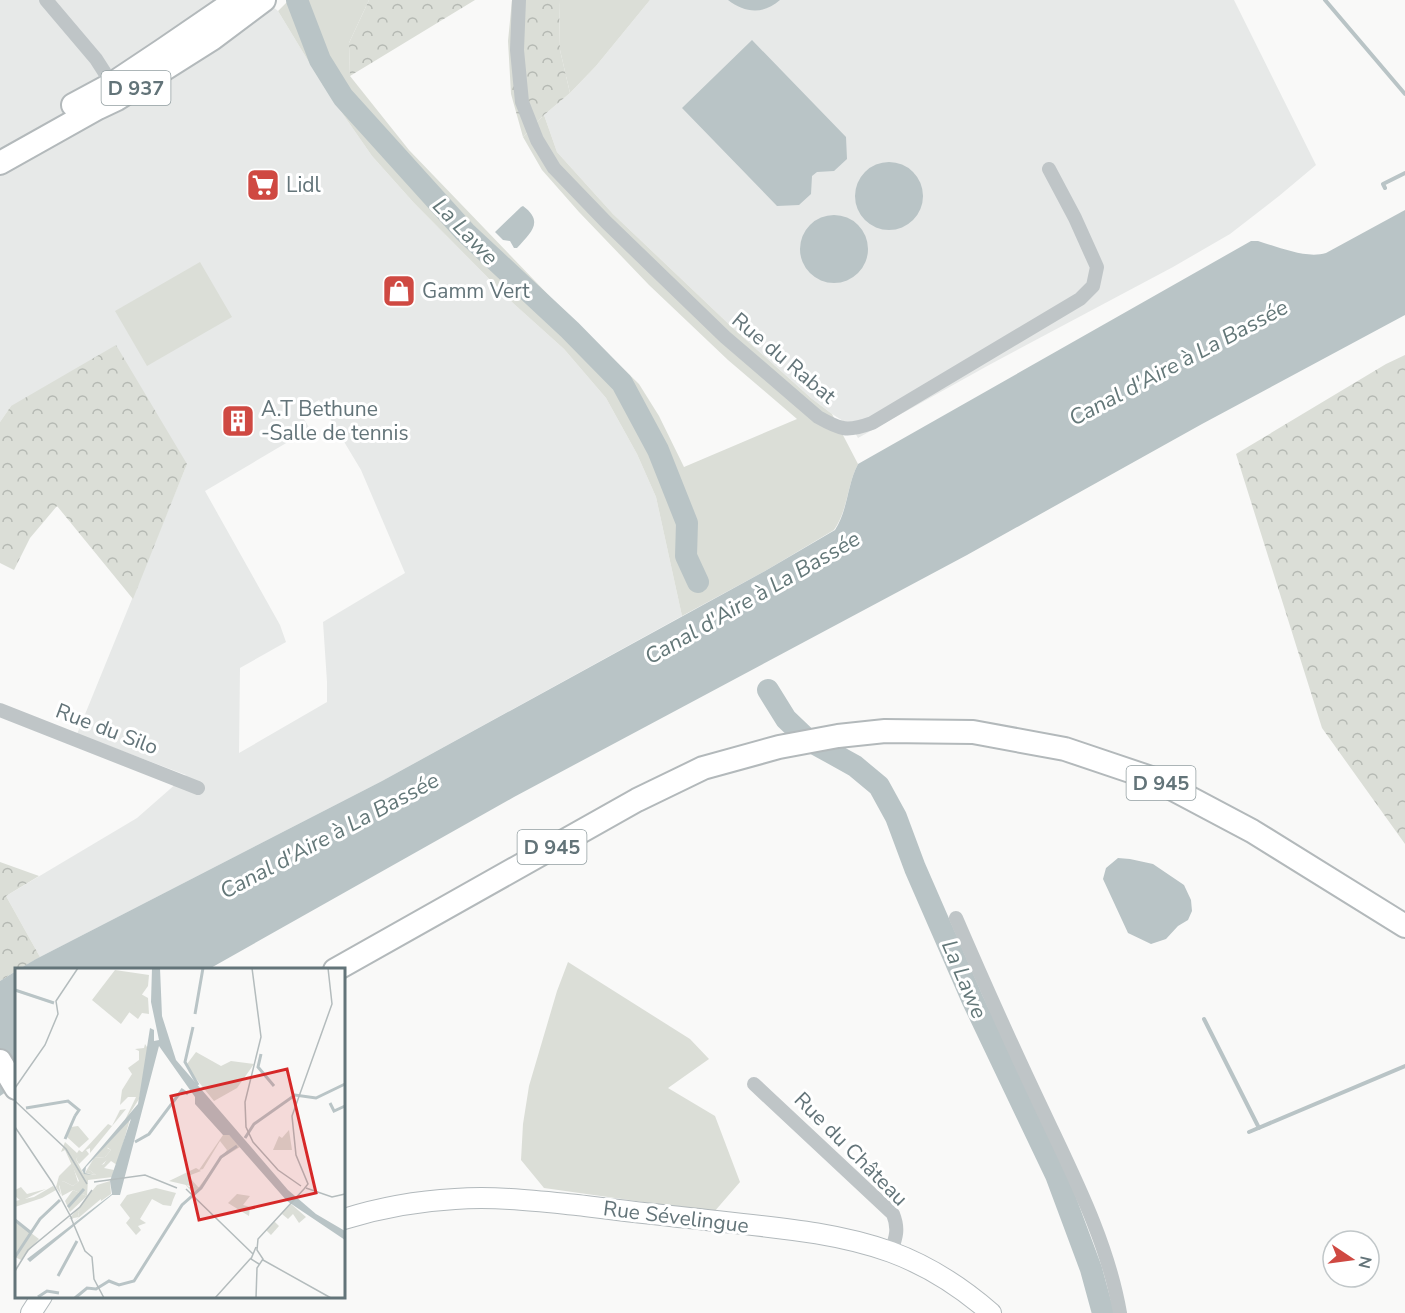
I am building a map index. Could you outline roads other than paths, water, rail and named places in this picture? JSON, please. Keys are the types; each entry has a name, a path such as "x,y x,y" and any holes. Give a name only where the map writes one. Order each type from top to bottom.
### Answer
{"main road":[{"name":"D 937","path":"0,148 112,84 236,0"},
{"name":"D 937","path":"0,164 117,99 212,39 264,0"},
{"name":"D 945","path":"337,968 637,800 703,768 779,747 838,736 885,731 973,732 1065,749 1154,779 1252,831 1405,926"},
{"path":"0,1044 15,1068"},
{"path":"0,1061 15,1086"},
{"name":"Rue Sévelingue","path":"345,1219 399,1205 456,1198 524,1199 786,1229 838,1237 891,1252 951,1281 970,1294 990,1313"},
{"path":"31,1313 41,1298"}],"street":[{"path":"46,0 96,59 112,84"},
{"name":"Rue du Rabat","path":"519,0 517,50 522,102 537,140 554,168 606,222 725,337 818,417 835,426 854,430 872,423 1080,299 1093,286 1097,267 1049,169"},
{"name":"Rue du Silo","path":"0,710 198,788"},
{"path":"956,918 996,1012 1080,1192 1101,1244 1117,1294 1120,1313"},
{"name":"Rue du Château","path":"754,1084 893,1214 897,1223 897,1235 891,1252"}],"water":[{"path":"728,0 780,0 761,10 747,10"},
{"path":"752,40 846,137 847,159 834,171 817,172 812,176 811,194 799,205 777,206 682,108"},
{"path":"889,162 902,165 913,172 920,183 923,196 920,209 913,220 902,227 889,230 876,227 865,220 858,209 855,196 858,183 865,172 876,165"},
{"path":"523,206 533,217 533,227 527,237 517,248 514,248 510,241 503,240 495,232"},
{"name":"Canal d'Aire à La Bassée","path":"1405,210 1405,315 1202,424 967,555 514,797 211,968 21,968 382,781 765,571 835,530 843,514 858,464 1251,241 1310,255 1326,253"},
{"path":"834,215 847,218 858,225 865,236 868,249 865,262 858,273 847,280 834,283 821,280 810,273 803,262 800,249 803,236 810,225 821,218"},
{"path":"1118,858 1153,864 1184,885 1191,900 1192,911 1188,920 1178,926 1166,939 1151,944 1128,933 1103,879 1106,868"},
{"path":"15,972 15,1086 0,1096 0,981"}],"waterway":[{"name":"La Lawe","path":"297,0 320,60 343,97 465,232 570,330 622,383 658,450 687,523 686,556 698,582"},
{"path":"1325,0 1405,94"},
{"path":"1385,188 1383,184 1405,173"},
{"name":"La Lawe","path":"768,690 786,719 808,740 855,766 879,786 896,817 915,868 973,1001 1056,1175 1091,1269 1103,1313"},
{"path":"1204,1019 1259,1128"},
{"path":"1249,1132 1405,1066"}],"place":[{"name":"Lidl","path":"263,185"},
{"name":"Gamm Vert","path":"399,291"},
{"name":"A.T Bethune -Salle de tennis","path":"238,421"}]}
